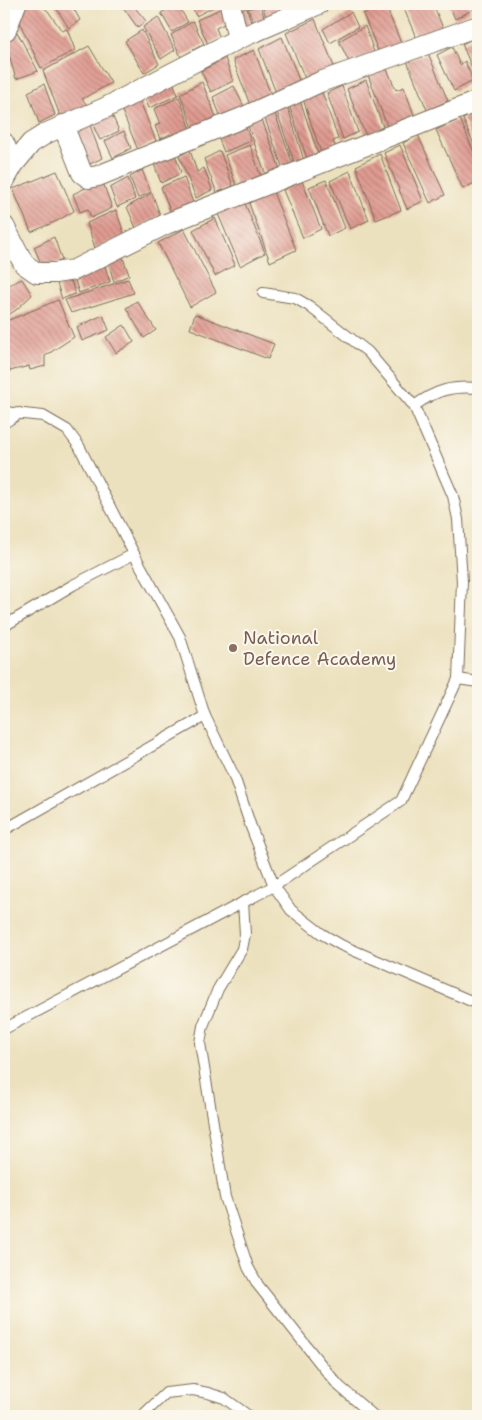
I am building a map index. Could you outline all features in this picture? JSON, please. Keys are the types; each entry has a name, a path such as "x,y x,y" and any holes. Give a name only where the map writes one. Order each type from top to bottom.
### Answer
{"street":[{"path":"6,30 16,4"},
{"path":"230,4 238,38"},
{"path":"8,173 31,143 47,133 105,108 238,38 320,4"},
{"path":"63,126 82,173 88,178 242,118 320,82 478,26"},
{"path":"4,226 24,264 37,273 74,270 166,224 478,101"},
{"path":"4,143 8,173"}],"lane":[{"path":"4,1029 274,886 400,800 458,680 462,582 458,519 453,496 414,406 368,352 309,306 295,298 263,293"},
{"path":"414,406 428,396 447,388 478,388"},
{"path":"4,412 43,416 67,430 79,446 134,554 180,637 205,716 234,776 274,886 292,910 322,934 374,960 478,1004"},
{"path":"4,423 20,413"},
{"path":"4,626 73,585 134,554"},
{"path":"458,680 478,682"},
{"path":"4,830 205,716"},
{"path":"243,902 245,934 242,948 218,989 202,1026 200,1043 225,1197 248,1267 258,1285 333,1379 374,1416"},
{"path":"142,1416 166,1393 194,1390 224,1398 250,1416"}],"building":[{"path":"23,4 39,4 48,11 62,31 67,29 75,50 41,68 22,28 17,12"},
{"path":"55,4 71,4 80,20 69,28"},
{"path":"126,4 132,4 146,21 138,28 123,7"},
{"path":"177,4 188,22 172,32 161,13"},
{"path":"191,4 215,4 216,6 196,16"},
{"path":"260,4 265,20 254,24 248,9"},
{"path":"262,4 290,4 292,9 266,17"},
{"path":"384,4 401,43 379,53 363,14"},
{"path":"402,4 433,4 443,28 417,40"},
{"path":"449,4 468,4 470,11 455,19"},
{"path":"471,4 478,4 478,20"},
{"path":"247,8 251,23 243,27 237,11"},
{"path":"220,9 226,23 216,28 220,38 208,44 197,20"},
{"path":"351,12 358,27 330,43 323,29"},
{"path":"158,17 175,50 161,59 143,27"},
{"path":"315,19 335,69 306,81 286,33"},
{"path":"193,21 204,44 181,57 171,35"},
{"path":"365,26 374,52 350,64 339,41"},
{"path":"142,30 159,64 144,73 125,41"},
{"path":"17,32 38,71 16,79 4,38"},
{"path":"478,36 478,82 462,44"},
{"path":"282,37 300,82 276,93 259,49"},
{"path":"89,46 111,83 82,99 89,107 61,118 43,71"},
{"path":"452,47 460,65 465,61 473,81 454,91 437,55"},
{"path":"254,50 271,95 250,105 233,60"},
{"path":"428,53 448,101 427,110 407,61"},
{"path":"225,58 233,81 211,92 201,71"},
{"path":"386,67 396,90 404,87 414,115 387,126 368,75"},
{"path":"172,79 178,95 149,108 143,94"},
{"path":"366,80 383,127 366,136 347,89"},
{"path":"202,82 218,122 195,133 180,94"},
{"path":"44,84 55,115 39,123 28,92"},
{"path":"234,86 245,109 222,120 213,97"},
{"path":"342,86 358,132 343,139 327,93"},
{"path":"321,89 338,139 333,141 336,148 321,153 302,96"},
{"path":"179,97 192,132 173,142 170,134 160,139 155,126 160,124 154,109"},
{"path":"300,100 318,154 307,159 289,105"},
{"path":"140,101 156,141 138,150 122,111"},
{"path":"286,101 304,161 295,165 275,106"},
{"path":"273,108 293,165 283,169 263,113"},
{"path":"110,110 119,131 100,140 91,121"},
{"path":"477,111 478,115 478,154 463,119"},
{"path":"260,114 280,169 266,175 246,121"},
{"path":"460,119 478,162 478,181 463,189 436,130"},
{"path":"243,120 251,141 224,152 216,132"},
{"path":"89,123 102,158 86,166 72,132"},
{"path":"124,131 131,148 113,158 105,141"},
{"path":"418,135 445,195 430,203 403,143"},
{"path":"250,145 261,177 237,188 225,155"},
{"path":"400,145 423,201 407,209 384,153"},
{"path":"190,150 197,172 204,168 212,190 196,198 179,156"},
{"path":"174,151 181,173 161,183 153,161"},
{"path":"220,151 233,186 217,193 204,159"},
{"path":"380,154 401,210 376,220 356,166"},
{"path":"142,170 151,192 138,198 130,177"},
{"path":"57,171 74,211 57,221 31,232 13,189"},
{"path":"350,171 369,220 350,229 330,181"},
{"path":"184,177 193,203 171,213 161,187"},
{"path":"128,178 135,199 117,207 110,188"},
{"path":"102,180 112,208 91,218 88,209 80,212 73,194"},
{"path":"326,180 345,228 328,236 309,187"},
{"path":"302,181 321,229 303,238 283,190"},
{"path":"273,192 296,250 270,262 249,203"},
{"path":"152,193 160,215 136,228 127,207"},
{"path":"244,201 265,253 240,266 218,214"},
{"path":"116,210 125,236 95,248 87,223"},
{"path":"215,218 235,265 215,276 193,230"},
{"path":"184,229 216,292 190,307 158,243"},
{"path":"54,237 62,260 43,268 34,247"},
{"path":"122,255 129,275 114,282 108,262"},
{"path":"104,263 110,282 79,293 73,274"},
{"path":"69,274 75,294 62,299 56,280"},
{"path":"22,279 32,295 4,318 4,287"},
{"path":"128,279 134,293 71,313 65,300"},
{"path":"58,300 74,337 45,356 45,366 30,370 29,366 10,371 4,354 4,322"},
{"path":"137,301 156,330 144,338 126,308"},
{"path":"195,314 274,344 268,359 190,329"},
{"path":"103,315 109,330 82,341 77,327"},
{"path":"124,325 134,342 116,353 106,337"}],"place":[{"name":"National Defence Academy","path":"233,648"}]}
